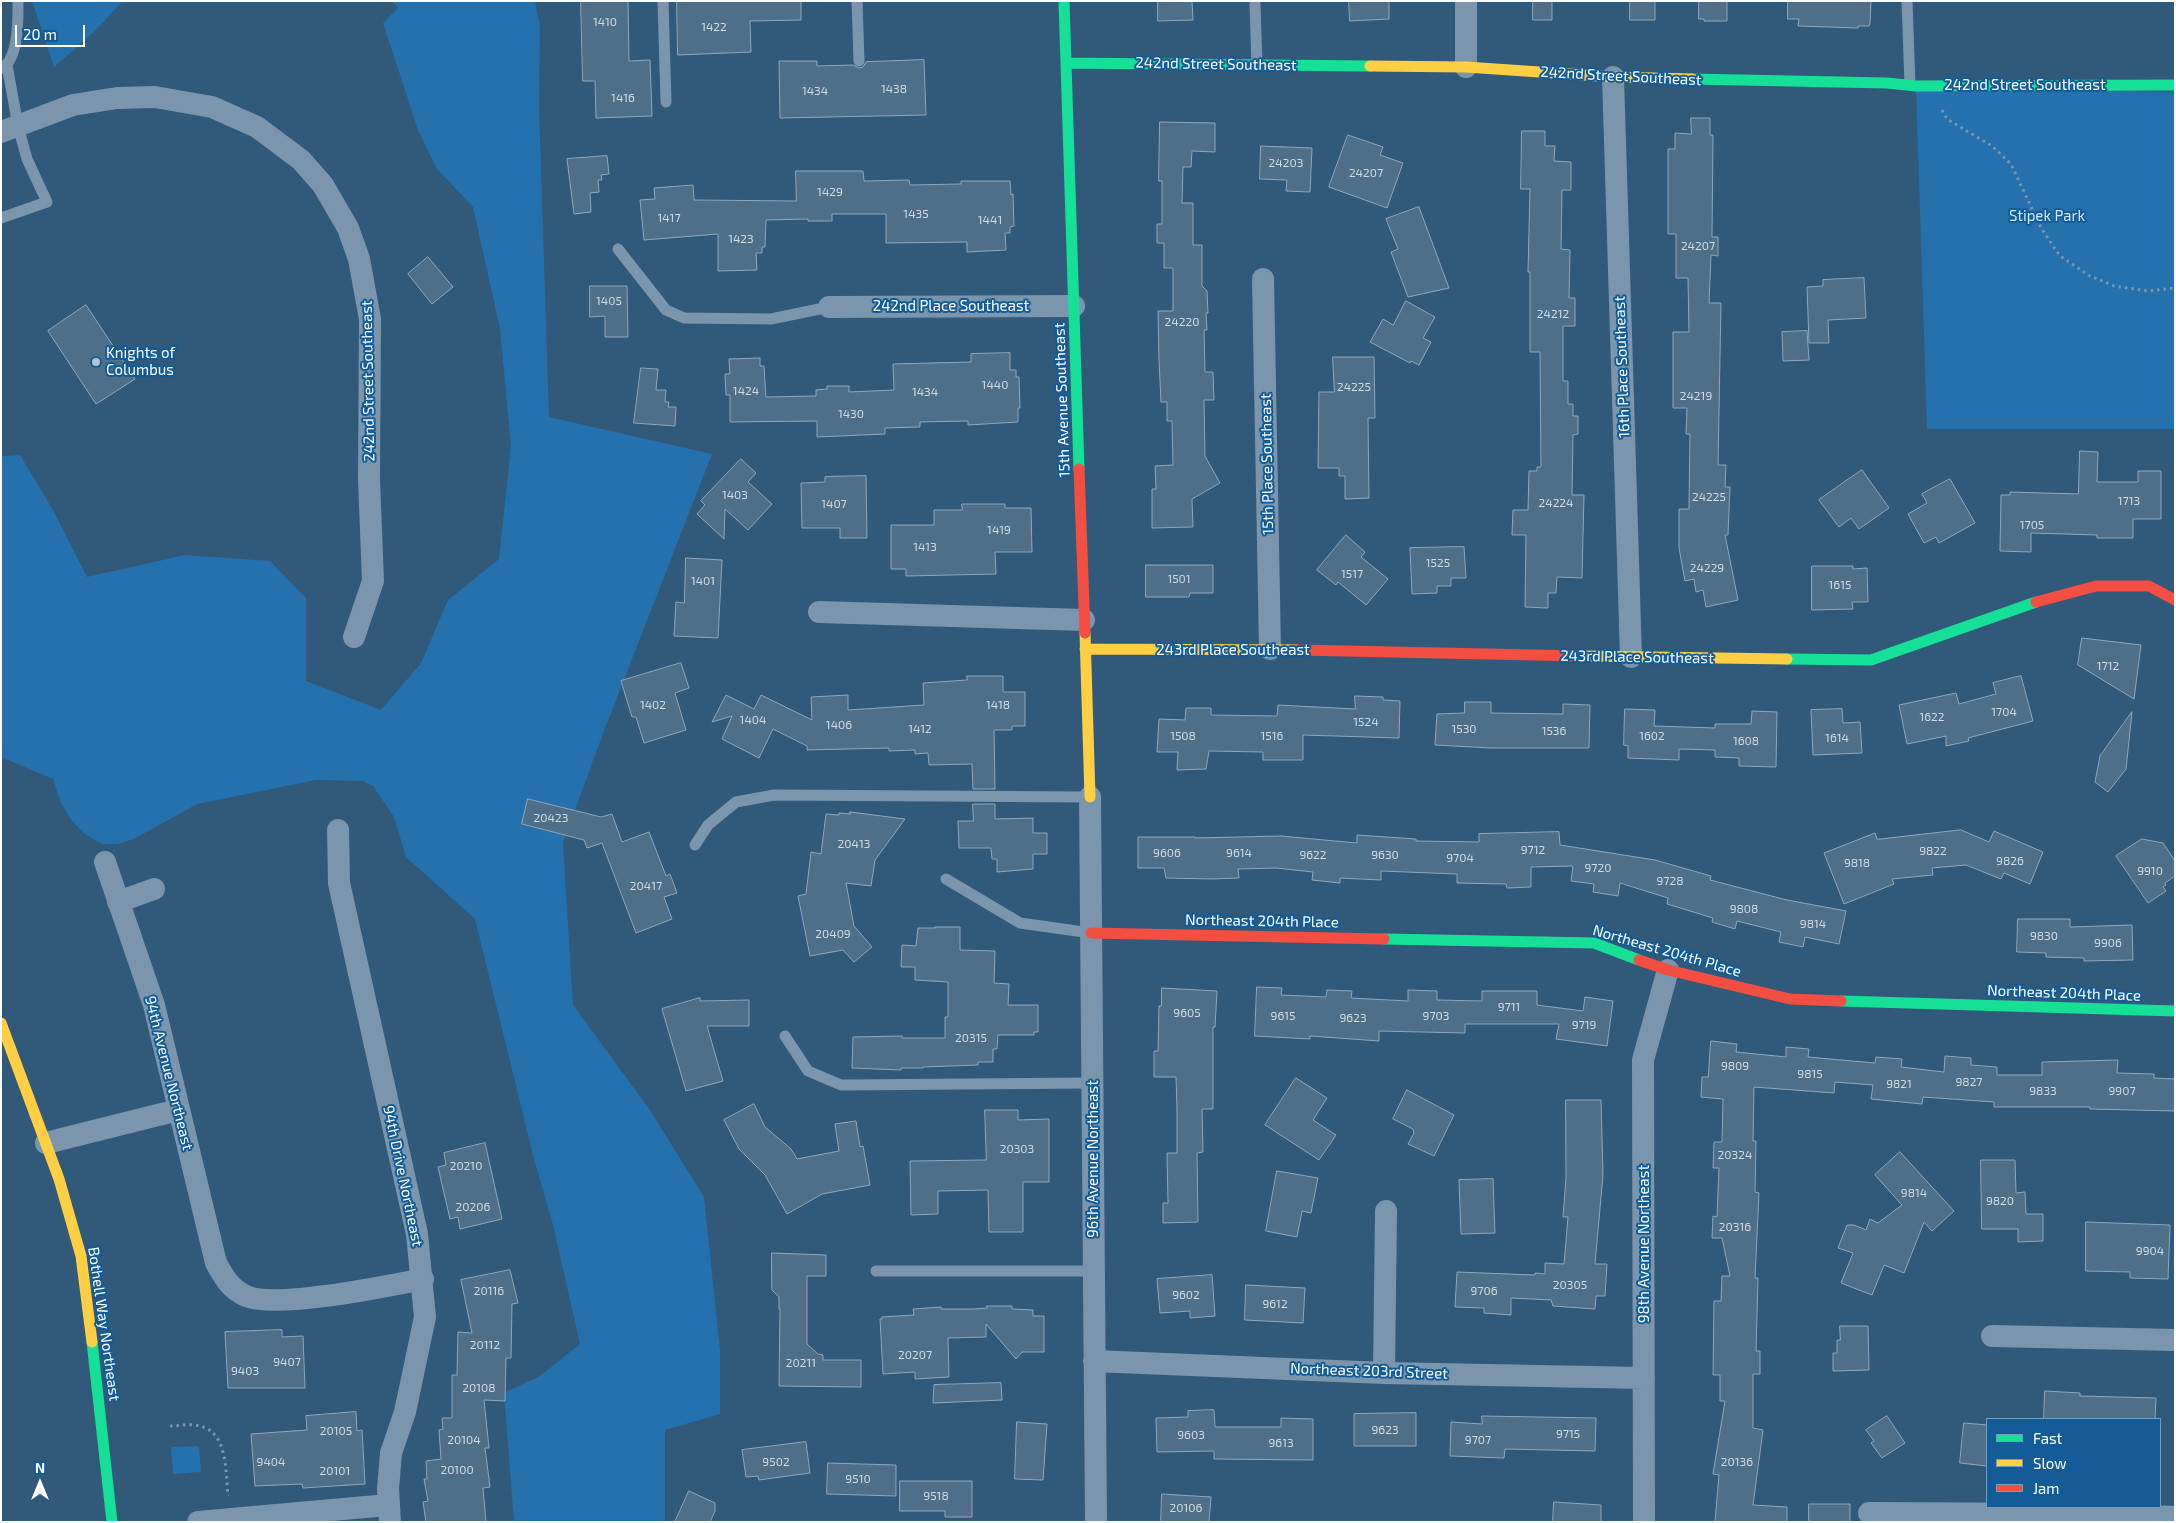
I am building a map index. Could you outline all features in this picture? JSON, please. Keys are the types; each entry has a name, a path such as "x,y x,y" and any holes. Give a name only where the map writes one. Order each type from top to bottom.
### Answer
{"street":[{"name":"15th Avenue Southeast","path":"1064,1 1090,797"},
{"path":"1466,1 1466,67"},
{"name":"242nd Street Southeast","path":"1066,63 1466,67 1613,77 1910,85 2175,85"},
{"name":"16th Place Southeast","path":"1613,77 1631,657"},
{"name":"242nd Street Southeast","path":"10,129 73,105 117,98 155,97 212,107 256,127 301,160 323,184 348,228 359,259 370,319 369,480 372,581 354,637"},
{"name":"15th Place Southeast","path":"1263,279 1270,649"},
{"name":"242nd Place Southeast","path":"829,307 1074,306"},
{"name":"243rd Place Southeast","path":"1085,649 1270,649 1871,660 2043,600 2096,586 2149,586 2175,600"},
{"path":"819,612 1084,620"},
{"name":"96th Avenue Northeast","path":"1090,797 1096,1522"},
{"name":"94th Drive Northeast","path":"338,830 339,883 417,1234 423,1279 425,1317 405,1412 391,1453 389,1513"},
{"name":"94th Avenue Northeast","path":"105,862 154,1005 216,1263 229,1285 247,1297 274,1300 364,1291 423,1279"},
{"path":"118,902 154,889"},
{"name":"Northeast 204th Place","path":"1091,933 1594,943 1668,970 1790,999 2175,1011"},
{"name":"98th Avenue Northeast","path":"1644,1522 1643,1060 1668,970"},
{"name":"Bothell Way Northeast","path":"1,1023 59,1179 81,1256 100,1400 112,1522"},
{"path":"46,1143 178,1110"},
{"path":"1384,1373 1386,1211"},
{"path":"1992,1336 2175,1340"},
{"name":"Northeast 203rd Street","path":"1094,1361 1384,1373 1644,1378"},
{"path":"198,1522 389,1513"},
{"path":"1869,1513 2083,1514 2175,1517"}],"lane":[{"path":"1,218 47,202 27,159 10,129 4,67 15,44 18,1"},
{"path":"663,1 666,102"},
{"path":"857,1 859,60"},
{"path":"1906,1 1910,85"},
{"path":"1255,4 1256,65"},
{"path":"618,249 666,310 684,318 771,319 829,307"},
{"path":"695,844 708,825 736,802 774,795 1090,797"},
{"path":"946,879 1020,923 1091,933"},
{"path":"785,1036 808,1071 841,1085 1092,1082"},
{"path":"876,1271 1094,1271"}],"path":[{"path":"1930,85 1947,120 1992,146 2011,164 2041,228 2060,256 2090,276 2114,286 2148,291 2175,288"},
{"path":"170,1426 195,1425 210,1429 218,1437 223,1452 230,1519"}],"green space":[{"path":"32,1 123,1 94,32 54,67"},
{"path":"392,1 535,1 540,27 539,107 549,417 712,454 602,736 563,843 573,1005 650,1110 704,1197 720,1350 720,1414 665,1430 665,1522 514,1522 504,1393 540,1376 580,1344 552,1221 534,1159 475,919 406,857 394,817 373,786 363,781 316,780 197,804 134,839 118,844 102,844 86,835 72,821 61,803 53,779 1,757 1,456 20,455 53,510 87,577 185,555 270,561 306,598 306,681 381,710 421,663 448,600 499,559 511,446 500,329 473,207 437,169 418,130 383,23 398,8"},
{"name":"Stipek Park","path":"1916,86 2175,92 2175,429 1927,429"},
{"path":"199,1446 201,1472 173,1474 171,1447"}],"building":[{"path":"581,1 628,1 629,61 650,60 652,116 596,118 595,81 583,81"},
{"path":"677,1 801,1 801,20 750,21 751,52 678,55"},
{"path":"1158,1 1192,1 1193,20 1158,21"},
{"path":"1349,1 1389,1 1389,19 1350,21"},
{"path":"1533,1 1552,1 1552,20 1533,20"},
{"path":"1630,1 1655,1 1655,20 1630,20"},
{"path":"1699,1 1727,1 1727,21 1704,21 1704,19 1699,19"},
{"path":"1788,1 1871,1 1870,23 1869,26 1858,26 1858,28 1798,26 1799,19 1788,19"},
{"path":"924,60 926,115 780,118 779,61 817,61 817,66 853,65 859,68 863,67 866,62"},
{"path":"1691,118 1710,118 1710,135 1713,135 1712,237 1718,237 1718,256 1711,255 1709,303 1721,303 1718,465 1726,465 1725,487 1730,487 1728,535 1725,535 1738,600 1706,607 1703,590 1696,592 1694,579 1685,581 1679,548 1679,509 1689,509 1690,434 1686,434 1687,408 1673,408 1673,332 1689,332 1688,278 1676,278 1676,234 1668,234 1668,149 1675,149 1675,133 1691,134"},
{"path":"1160,122 1215,123 1215,152 1192,151 1191,167 1183,167 1182,203 1193,203 1193,245 1202,245 1202,286 1207,291 1207,330 1204,330 1205,372 1213,372 1214,400 1204,400 1205,456 1220,483 1192,499 1193,527 1152,528 1152,489 1156,489 1155,466 1173,465 1172,421 1167,421 1167,402 1161,402 1159,360 1158,311 1173,311 1173,268 1164,268 1164,243 1157,243 1157,224 1162,224 1162,181 1159,181"},
{"path":"1522,131 1545,131 1545,146 1555,146 1554,161 1571,162 1571,190 1562,190 1561,249 1570,250 1569,298 1575,298 1575,326 1563,326 1563,381 1568,381 1568,404 1573,404 1573,416 1578,416 1578,434 1573,435 1572,495 1584,495 1582,578 1557,577 1556,593 1548,593 1548,608 1525,607 1526,535 1512,535 1513,510 1528,510 1529,471 1537,471 1537,467 1541,467 1540,352 1530,352 1530,272 1528,272 1530,189 1521,189"},
{"path":"1348,135 1383,147 1380,155 1403,163 1387,208 1329,187"},
{"path":"1261,146 1312,148 1310,192 1286,191 1287,180 1260,179"},
{"path":"607,156 609,174 601,175 602,180 598,180 599,192 590,193 591,212 574,214 567,159"},
{"path":"796,171 863,171 864,181 909,180 910,185 961,184 961,181 1010,181 1011,195 1013,194 1014,226 1010,227 1010,233 1005,233 1006,250 967,252 967,242 886,243 886,214 832,214 832,221 808,221 808,219 766,220 765,247 762,247 762,253 756,253 757,270 718,271 718,234 644,240 640,200 655,199 654,188 693,185 694,200 796,201"},
{"path":"1419,207 1449,288 1408,297 1391,252 1398,249 1386,219"},
{"path":"428,257 453,287 432,304 408,274"},
{"path":"1864,278 1866,318 1828,320 1829,343 1809,343 1807,287 1823,286 1823,280"},
{"path":"590,286 627,286 628,337 605,337 605,316 590,317"},
{"path":"1406,301 1435,317 1423,338 1431,342 1419,365 1411,361 1410,363 1370,342 1383,319 1393,325"},
{"name":"Knights of Columbus","path":"86,305 135,379 96,404 48,331"},
{"path":"1807,331 1809,360 1783,361 1782,332"},
{"path":"1010,353 1010,370 1016,370 1016,377 1019,377 1020,408 1018,408 1018,422 968,425 968,421 920,422 920,427 885,428 885,434 817,437 817,421 730,422 730,395 726,395 725,374 730,374 729,359 760,358 760,366 764,366 766,397 816,396 816,390 827,389 827,386 849,386 849,392 894,390 893,364 971,362 971,354"},
{"path":"1333,357 1374,357 1375,418 1368,418 1369,498 1345,499 1345,476 1339,476 1339,468 1318,468 1319,392 1334,392"},
{"path":"641,368 658,369 656,390 666,390 665,402 669,402 668,407 676,407 675,426 634,423"},
{"path":"2080,451 2098,452 2097,482 2138,482 2138,471 2161,471 2161,519 2133,519 2133,538 2097,538 2097,535 2031,533 2031,552 2000,551 2001,495 2010,495 2010,492 2078,494"},
{"path":"741,459 756,473 748,482 772,504 748,530 725,509 724,539 697,514 705,505 701,501"},
{"path":"1862,470 1889,508 1859,529 1851,518 1839,527 1819,500"},
{"path":"866,476 867,538 840,538 840,528 802,528 801,483 825,482 825,477"},
{"path":"1950,479 1975,523 1939,543 1936,537 1924,543 1908,514 1927,503 1922,494"},
{"path":"962,504 1005,504 1005,508 1031,508 1032,552 995,552 996,574 906,576 906,569 891,569 891,525 934,525 934,510 962,510"},
{"path":"1346,535 1365,552 1361,557 1388,579 1366,605 1338,582 1336,585 1317,570"},
{"path":"1464,547 1466,578 1451,578 1451,586 1437,586 1437,593 1412,594 1410,548"},
{"path":"686,558 722,560 718,638 674,636 676,602 684,603"},
{"path":"1146,565 1213,565 1213,593 1190,593 1189,597 1146,597"},
{"path":"1812,566 1853,566 1853,569 1867,568 1868,602 1852,602 1853,609 1812,610"},
{"path":"2082,638 2141,645 2134,699 2078,665"},
{"path":"681,663 689,688 675,693 686,730 644,743 636,717 632,717 621,681"},
{"path":"967,676 1003,676 1003,692 1025,692 1025,726 1012,726 1012,730 994,730 995,789 973,789 972,764 929,765 928,753 915,754 915,750 889,751 889,748 807,750 807,746 773,729 759,758 722,739 732,716 712,722 726,695 754,709 761,695 812,720 811,697 848,695 848,710 924,705 923,683 967,680"},
{"path":"2021,676 2033,721 1968,738 1969,741 1946,746 1946,736 1907,744 1899,705 1956,693 1959,704 1996,694 1993,683"},
{"path":"1355,696 1383,697 1383,700 1400,701 1399,738 1303,735 1303,760 1263,760 1263,752 1209,751 1206,769 1177,770 1178,752 1157,752 1159,719 1185,720 1186,708 1211,708 1211,715 1277,716 1278,705 1355,709"},
{"path":"1465,702 1491,702 1491,713 1563,714 1563,704 1590,705 1589,748 1491,748 1435,745 1437,714 1464,713"},
{"path":"1625,709 1655,710 1654,726 1715,728 1715,724 1751,724 1752,711 1777,712 1776,767 1739,766 1739,758 1715,757 1715,750 1679,749 1679,760 1628,758 1628,746 1624,745"},
{"path":"1842,709 1843,723 1860,722 1862,753 1813,755 1811,710"},
{"path":"2132,712 2126,769 2108,792 2095,782 2100,756"},
{"path":"528,799 601,817 612,814 622,842 649,832 666,876 670,874 677,893 664,897 672,919 636,933 602,843 587,848 584,840 522,824"},
{"path":"973,804 995,804 995,819 1033,818 1033,833 1047,833 1047,854 1033,854 1033,869 997,872 997,859 992,859 991,848 959,848 958,821 973,821"},
{"path":"850,812 905,819 875,860 871,886 846,883 854,926 872,947 854,962 843,950 810,956 798,896 806,894 811,852 821,854 826,814 839,815 839,813 850,814"},
{"path":"1961,830 1989,842 1994,831 2043,852 2030,884 2004,873 2001,879 1966,865 1932,868 1933,875 1892,879 1894,884 1844,904 1824,853 1875,833 1877,839"},
{"path":"1559,832 1560,845 1655,860 1711,876 1710,880 1787,900 1846,911 1839,944 1805,937 1803,947 1779,942 1781,932 1737,921 1735,929 1712,922 1713,918 1667,904 1668,898 1620,883 1618,896 1593,892 1594,884 1571,881 1573,866 1531,867 1531,887 1507,888 1506,884 1457,883 1457,874 1381,871 1381,880 1340,878 1340,883 1312,880 1313,872 1276,868 1238,869 1239,878 1211,879 1166,878 1164,868 1138,868 1138,837 1281,836 1357,843 1357,835 1416,839 1416,841 1479,842 1479,834"},
{"path":"2142,839 2163,843 2175,861 2175,876 2165,883 2166,885 2163,887 2166,891 2148,903 2116,856"},
{"path":"2018,919 2070,919 2070,927 2132,925 2133,960 2084,961 2084,958 2046,957 2046,953 2017,952"},
{"path":"960,927 960,950 995,951 994,983 1009,984 1008,1005 1038,1005 1038,1032 1034,1032 1034,1035 998,1035 997,1049 993,1049 993,1062 978,1062 978,1065 901,1068 901,1070 852,1068 853,1037 902,1036 902,1038 945,1038 945,1017 948,1017 948,982 915,980 915,967 901,967 902,945 916,946 918,928"},
{"path":"1257,987 1282,988 1281,995 1326,997 1327,990 1352,991 1351,998 1408,1001 1408,990 1437,991 1437,1000 1482,1001 1482,991 1537,991 1537,1005 1583,1011 1585,997 1613,1001 1607,1046 1556,1039 1559,1024 1465,1024 1465,1033 1379,1031 1379,1041 1310,1036 1310,1039 1255,1036"},
{"path":"1162,988 1217,991 1215,1027 1213,1027 1213,1109 1202,1109 1203,1152 1197,1153 1198,1222 1163,1223 1163,1203 1168,1203 1167,1153 1177,1153 1177,1109 1176,1077 1154,1077 1154,1051 1158,1051 1159,1006 1161,1006"},
{"path":"700,998 700,1001 749,1000 749,1026 707,1026 723,1081 686,1091 662,1009"},
{"path":"1711,1041 1737,1044 1736,1052 1786,1057 1786,1047 1809,1049 1808,1057 1875,1063 1876,1057 1902,1059 1901,1067 1944,1072 1945,1056 1971,1058 1971,1065 1997,1067 1997,1075 2042,1075 2042,1062 2118,1060 2117,1073 2154,1074 2154,1078 2175,1079 2175,1111 2090,1109 2090,1107 1994,1107 1994,1102 1923,1097 1922,1104 1871,1099 1873,1085 1835,1082 1834,1093 1754,1087 1753,1141 1756,1141 1755,1192 1759,1193 1755,1278 1758,1278 1756,1351 1760,1351 1760,1374 1753,1374 1753,1428 1763,1430 1753,1505 1787,1507 1787,1522 1715,1522 1719,1475 1713,1474 1725,1401 1720,1401 1720,1375 1713,1375 1714,1301 1721,1301 1722,1276 1730,1276 1722,1238 1712,1238 1713,1216 1717,1217 1719,1168 1713,1168 1714,1142 1722,1142 1723,1099 1701,1097 1702,1077 1708,1077"},
{"path":"1296,1078 1327,1098 1313,1120 1336,1135 1319,1160 1265,1125"},
{"path":"1407,1090 1454,1115 1434,1156 1408,1144 1414,1133 1413,1129 1393,1119"},
{"path":"1566,1100 1601,1100 1603,1175 1595,1264 1607,1264 1605,1296 1596,1296 1595,1309 1553,1306 1551,1300 1511,1298 1511,1315 1484,1313 1484,1308 1455,1307 1457,1272 1535,1275 1535,1273 1545,1274 1545,1263 1564,1264 1568,1217 1563,1217 1566,1178"},
{"path":"754,1104 765,1127 791,1149 797,1159 839,1151 835,1124 856,1121 860,1147 863,1146 870,1185 822,1194 787,1214 765,1175 739,1149 724,1120"},
{"path":"985,1110 1018,1110 1018,1120 1049,1119 1049,1182 1023,1182 1023,1232 989,1232 988,1190 938,1191 938,1214 911,1215 910,1161 986,1160"},
{"path":"485,1143 502,1219 460,1229 458,1217 450,1219 438,1167 446,1165 444,1153"},
{"path":"1900,1152 1954,1211 1932,1231 1924,1222 1904,1273 1884,1265 1872,1295 1841,1283 1853,1253 1838,1248 1847,1225 1854,1225 1866,1230 1870,1219 1878,1223 1902,1205 1875,1175"},
{"path":"1981,1160 2015,1160 2016,1193 2025,1192 2026,1214 2043,1214 2043,1241 2018,1242 2018,1229 1982,1229"},
{"path":"1277,1171 1318,1178 1311,1213 1302,1211 1297,1237 1266,1231"},
{"path":"1493,1179 1495,1233 1461,1234 1459,1180"},
{"path":"2086,1222 2170,1225 2168,1279 2130,1278 2130,1272 2086,1271"},
{"path":"772,1253 826,1255 826,1276 807,1276 807,1344 818,1354 823,1355 823,1360 861,1360 861,1387 779,1386 780,1309 779,1297 772,1290"},
{"path":"510,1270 518,1303 512,1304 511,1358 506,1358 505,1401 484,1400 489,1448 485,1448 490,1487 483,1488 486,1522 426,1522 423,1502 428,1501 424,1479 427,1479 426,1461 441,1459 439,1430 443,1429 442,1418 452,1418 452,1375 457,1375 458,1332 472,1333 461,1280"},
{"path":"1212,1275 1215,1316 1190,1318 1190,1311 1160,1313 1157,1279"},
{"path":"1246,1285 1305,1288 1303,1323 1245,1320"},
{"path":"987,1306 1012,1306 1012,1309 1033,1310 1033,1316 1044,1316 1044,1352 1022,1352 1016,1359 986,1324 986,1337 948,1338 949,1377 915,1379 915,1372 883,1374 880,1319 882,1317 914,1315 913,1309 941,1307 941,1309 973,1309 987,1308"},
{"path":"1840,1326 1868,1326 1869,1370 1833,1371 1833,1353 1837,1353 1837,1340 1840,1340"},
{"path":"282,1330 282,1337 303,1336 305,1388 228,1388 225,1332"},
{"path":"1001,1383 1002,1400 933,1403 934,1385"},
{"path":"2045,1391 2080,1393 2080,1396 2156,1398 2155,1418 2044,1418"},
{"path":"1214,1410 1215,1427 1281,1427 1281,1418 1313,1419 1313,1460 1214,1459 1214,1451 1157,1452 1156,1418 1188,1417 1188,1411"},
{"path":"356,1412 357,1431 362,1430 365,1484 303,1488 302,1484 255,1486 251,1434 307,1430 306,1416"},
{"path":"1416,1413 1416,1446 1354,1446 1354,1414"},
{"path":"1482,1416 1596,1418 1595,1451 1505,1449 1504,1458 1450,1456 1451,1422 1482,1424"},
{"path":"1887,1416 1905,1443 1882,1458 1871,1443 1874,1441 1866,1430"},
{"path":"1017,1422 1047,1424 1043,1480 1015,1479"},
{"path":"1964,1423 1986,1425 1986,1466 1960,1463"},
{"path":"806,1442 810,1473 759,1480 758,1476 746,1477 742,1450"},
{"path":"828,1463 896,1465 896,1496 827,1494"},
{"path":"900,1481 972,1481 972,1517 945,1517 945,1511 900,1511"},
{"path":"689,1491 715,1503 715,1511 710,1522 675,1522"},
{"path":"1162,1494 1211,1497 1209,1522 1161,1522"},
{"path":"1554,1502 1601,1505 1601,1522 1553,1522"},
{"path":"1809,1504 1850,1504 1850,1522 1809,1522"}],"traffic: fast":[{"path":"1064,1 1079,469"},
{"path":"1066,63 1370,66"},
{"path":"1692,79 1887,83 1916,86 2175,85"},
{"path":"1787,659 1871,660 2036,602"},
{"path":"1384,939 1594,943 1639,960"},
{"path":"1841,1001 2175,1011"},
{"path":"92,1342 112,1522"}],"traffic: slow":[{"path":"1370,66 1466,67 1613,77 1692,79"},
{"path":"1085,633 1090,797"},
{"path":"1085,649 1297,650"},
{"path":"1583,656 1787,659"},
{"path":"1,1023 59,1179 81,1256 92,1342"}],"traffic: jam":[{"path":"1079,469 1085,633"},
{"path":"2036,602 2096,586 2149,586 2175,600"},
{"path":"1297,650 1583,656"},
{"path":"1091,933 1384,939"},
{"path":"1639,960 1668,970 1790,999 1841,1001"}],"place":[{"name":"Knights of Columbus","path":"96,362"}]}
